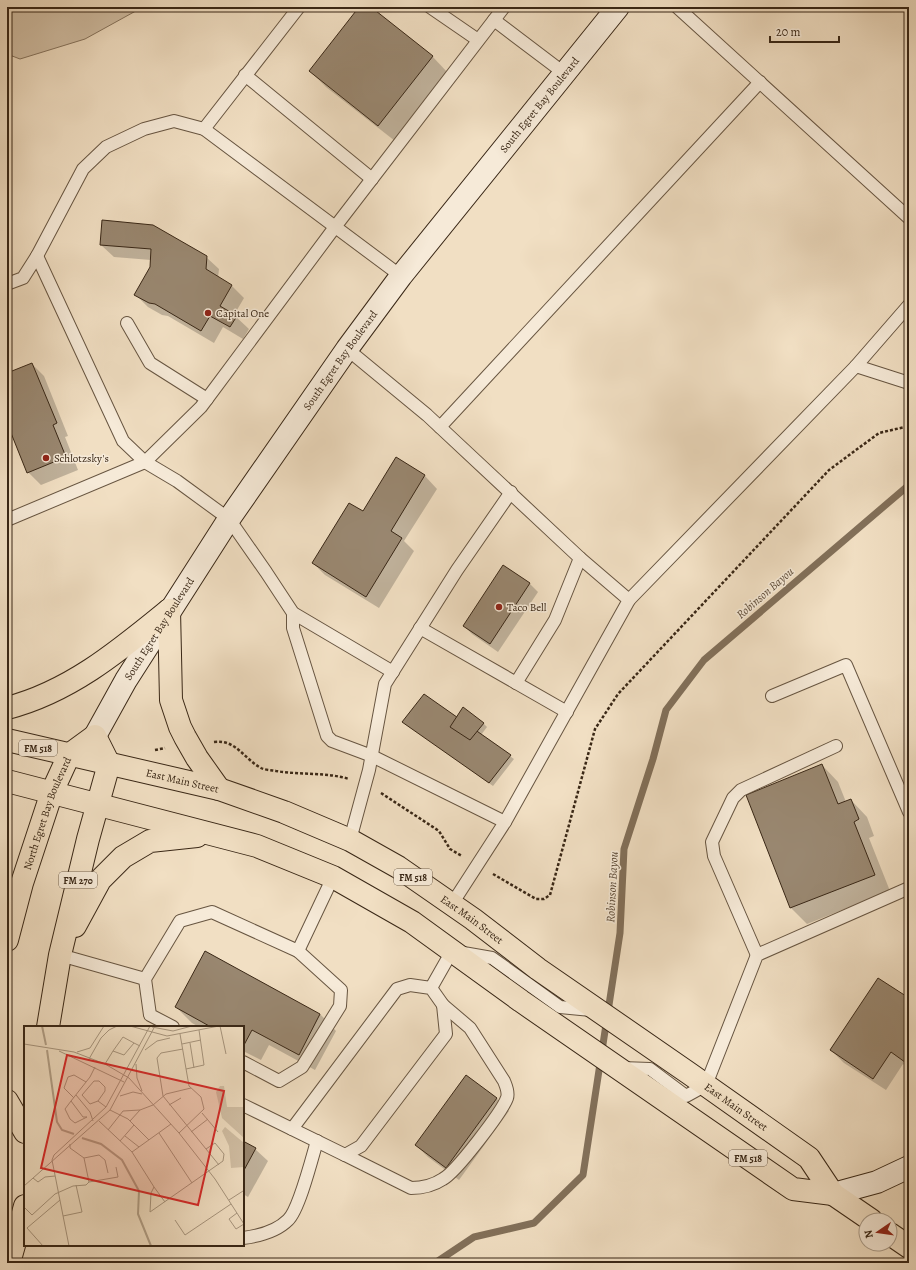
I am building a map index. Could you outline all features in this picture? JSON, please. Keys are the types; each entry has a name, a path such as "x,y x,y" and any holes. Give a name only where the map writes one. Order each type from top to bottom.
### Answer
{"main road":[{"name":"South Egret Bay Boulevard","path":"95,736 126,680 169,610 229,519 347,349 401,276 618,7"},
{"path":"7,708 50,693 84,674 120,650 169,610"},
{"path":"169,610 172,700 180,727 196,758 219,789"},
{"path":"95,736 110,764"},
{"name":"North Egret Bay Boulevard","path":"7,940 22,883 52,792 69,755 95,736"},
{"name":"East Main Street","path":"7,740 219,789 284,812 350,840 398,867 452,904 538,969 698,1079 809,1158 833,1194 859,1212"},
{"name":"FM 270","path":"48,1026 60,955 98,805 110,764"},
{"name":"East Main Street","path":"7,781 257,846 333,877 412,922 452,952 793,1189 833,1194"},
{"path":"60,955 100,880 123,857 150,841 211,835"},
{"path":"7,1101 24,1130"},
{"path":"833,1194 877,1182 909,1167"},
{"path":"9,1263 24,1210"},
{"path":"898,1239 909,1247"}],"lane":[{"path":"204,129 299,7"},
{"path":"430,7 478,40"},
{"path":"7,520 145,462 207,399 335,227 504,7"},
{"path":"677,7 909,218"},
{"path":"494,20 564,73"},
{"path":"246,75 372,179"},
{"path":"440,427 760,82"},
{"path":"7,284 23,278 37,256 83,169 106,147 144,129 174,121 204,129 401,276"},
{"path":"37,256 123,441 145,462 177,481 229,519 293,613 393,672"},
{"path":"452,904 504,822 629,600 856,366 909,306"},
{"path":"127,323 150,363 207,399"},
{"path":"347,349 440,427 580,558 629,600"},
{"path":"856,366 909,383"},
{"path":"350,840 372,756 385,684 457,570 511,492"},
{"path":"516,683 555,620 580,558"},
{"path":"293,613 293,628 327,736 332,741 372,756 504,822"},
{"path":"420,628 567,712"},
{"path":"772,696 846,665 909,812"},
{"path":"757,955 714,856 712,842 733,798 741,790 836,746"},
{"path":"298,951 333,877"},
{"path":"618,1068 650,1069 686,1096 698,1079 757,955 909,888"},
{"path":"171,1026 150,1015 145,979 180,921 212,912 298,951 341,990 340,1006 302,1067 279,1081 244,1063"},
{"path":"431,988 452,952 492,958 560,1007 599,1011"},
{"path":"60,955 145,979"},
{"path":"244,1105 411,1188 421,1188 444,1179 467,1154 491,1123 507,1098 508,1090 470,1028 443,1005 431,988 410,985 397,989 292,1129"},
{"path":"345,1155 361,1146 446,1034 443,1005"},
{"path":"244,1238 262,1236 289,1220 301,1194 316,1141"}],"shaded area":[{"path":"7,7 143,7 85,39 20,59 7,54"}],"building":[{"path":"359,7 371,7 433,56 378,126 309,71"},
{"path":"102,220 153,225 207,256 206,269 232,285 220,306 237,316 230,327 210,316 201,331 155,304 149,303 134,295 150,267 151,249 100,245"},
{"path":"32,363 57,423 53,425 66,457 27,473 7,423 7,373"},
{"path":"396,457 425,475 391,531 402,538 366,597 312,563 349,503 363,511"},
{"path":"503,565 530,583 490,644 463,626"},
{"path":"424,694 511,755 489,783 402,722"},
{"path":"463,707 484,723 470,740 450,727"},
{"path":"822,764 838,804 851,799 859,819 854,822 875,875 790,908 746,795"},
{"path":"205,951 320,1014 299,1055 252,1030 244,1045 244,1026 209,1026 175,1007"},
{"path":"878,978 909,998 909,1065 891,1052 873,1079 830,1050"},
{"path":"466,1075 497,1098 446,1168 415,1145"},
{"path":"244,1142 256,1148 244,1170"}],"waterway":[{"name":"Robinson Bayou","path":"435,1263 474,1237 534,1223 583,1175 620,933 624,849 653,759 666,710 704,660 909,485"}],"place":[{"name":"Capital One","path":"208,313"},
{"name":"Schlotzsky's","path":"46,458"},
{"name":"Taco Bell","path":"499,607"}]}
